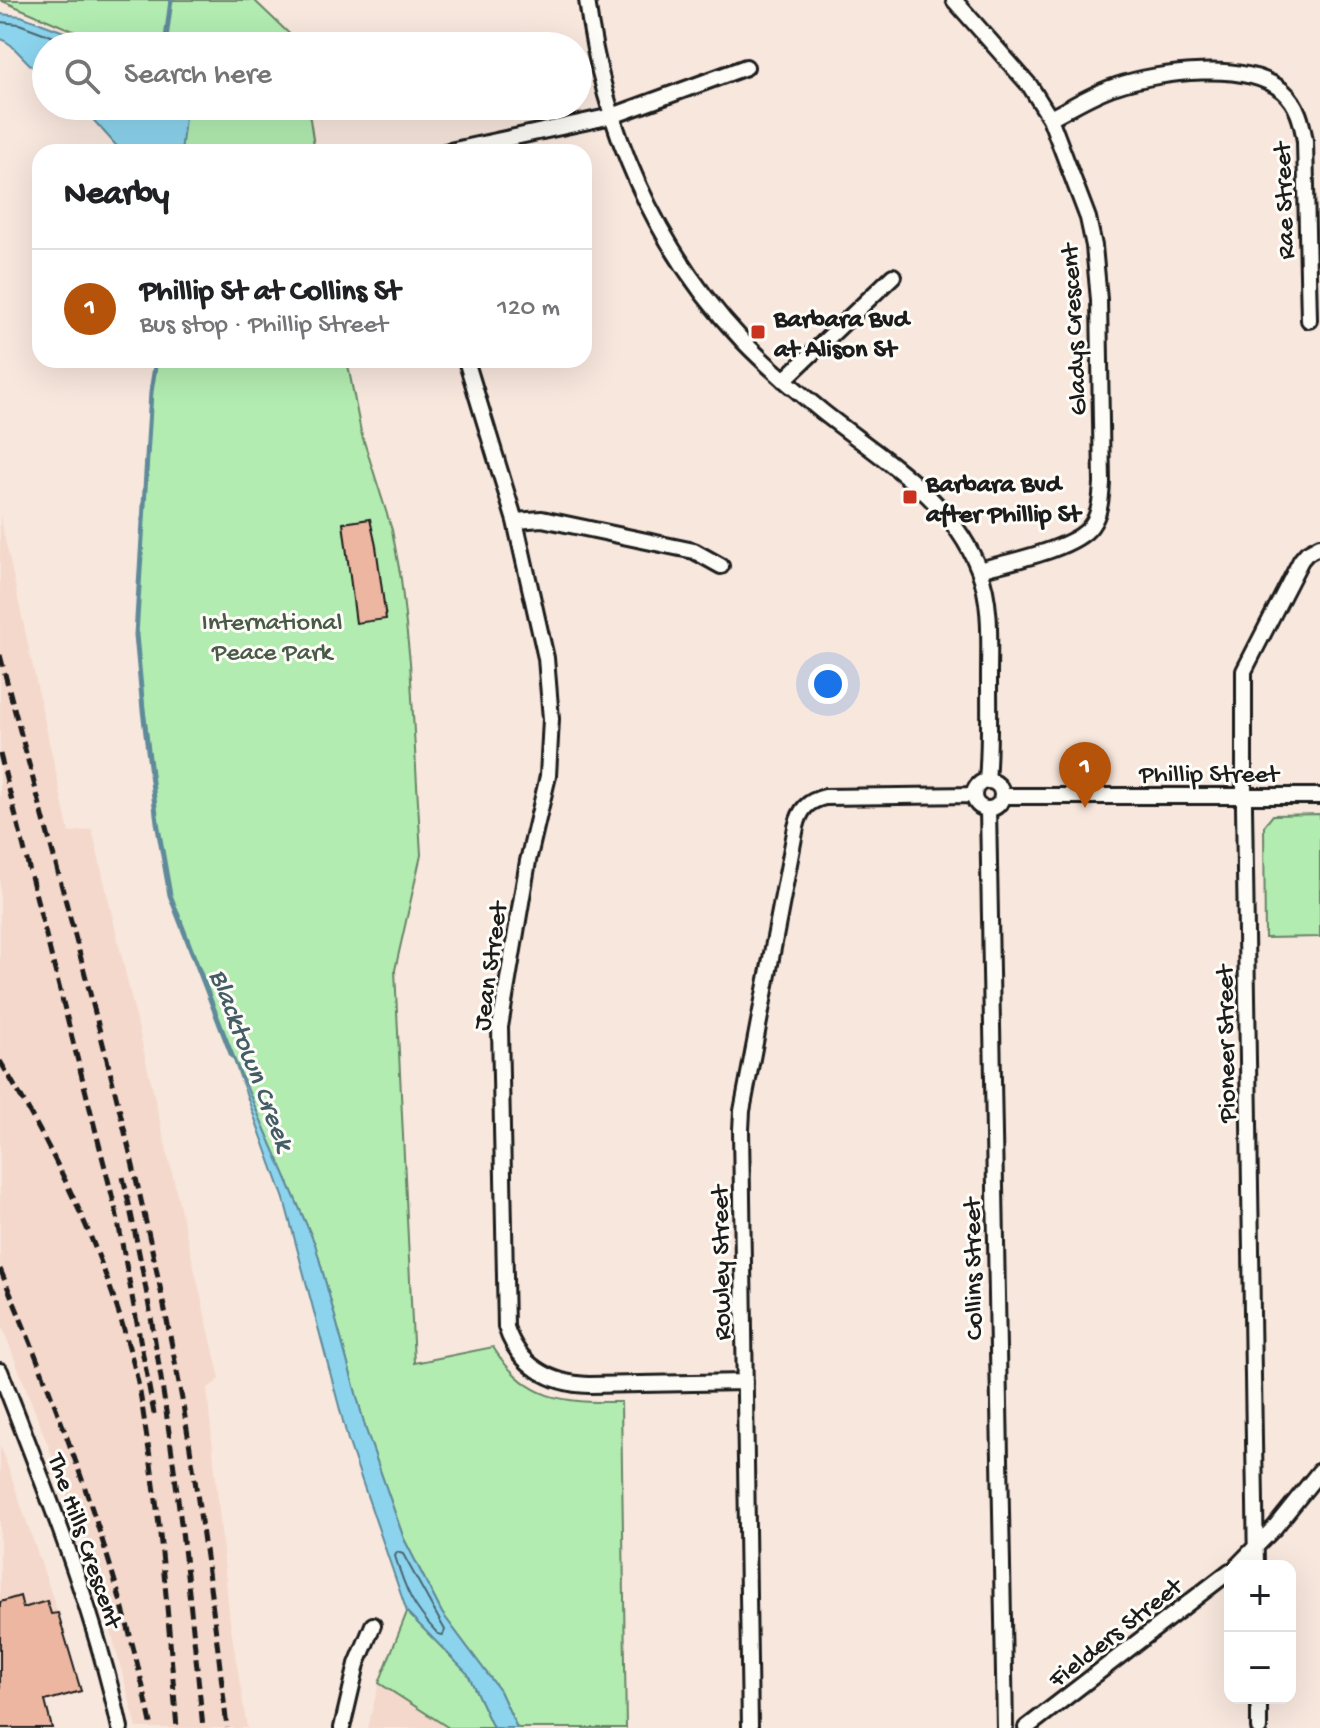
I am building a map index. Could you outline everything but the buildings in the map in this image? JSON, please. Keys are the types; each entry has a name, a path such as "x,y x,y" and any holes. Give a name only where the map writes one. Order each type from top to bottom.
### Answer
{"street":[{"path":"587,0 596,57 612,116 642,194 675,255 721,316 784,380 933,501 955,528 979,570 989,623 987,781"},
{"name":"Gladys Crescent","path":"954,0 1030,86 1050,118 1078,188 1094,246 1099,300 1101,504 1090,529 1066,544 979,570"},
{"path":"482,144 612,116 746,67"},
{"name":"Rae Street","path":"1050,118 1112,87 1165,75 1204,73 1252,77 1283,91 1302,122 1305,141 1309,320"},
{"path":"784,380 893,276"},
{"name":"Jean Street","path":"468,368 515,521 546,658 551,719 548,776 528,861 500,1027 506,1327 510,1339 530,1365 545,1376 564,1383 745,1382"},
{"path":"515,521 542,519 694,551 721,566"},
{"name":"Pioneer Street","path":"1256,1560 1244,671 1301,560 1320,546"},
{"path":"987,781 998,785 1002,796 996,807 988,809 979,807 973,795 977,786 987,781"},
{"name":"Rowley Street","path":"750,1728 742,1111 796,827 805,806 814,799 825,797 973,795"},
{"name":"Phillip Street","path":"1002,796 1320,796"},
{"name":"Collins Street","path":"988,809 1005,1728"},
{"name":"The Hills Crescent","path":"0,1371 78,1583 104,1664 120,1728"},
{"path":"1243,1560 1320,1471"},
{"name":"Fielders Street","path":"1026,1728 1224,1576"},
{"path":"342,1728 357,1664 373,1625"},
{"path":"1259,1704 1259,1728"}],"shaded area":[{"path":"0,516 69,833 92,829 220,1379 207,1389 230,1622 247,1728 137,1728 90,1554 0,1321"},
{"path":"0,1444 58,1613 81,1691 45,1701 52,1728 0,1728"},
{"path":"379,1683 449,1728 368,1728"}],"green space":[{"path":"0,0 254,0 287,32 76,32"},
{"path":"159,120 310,120 314,144 158,144"},
{"name":"International Peace Park","path":"155,368 349,368 361,432 392,530 410,662 421,855 395,970 414,1363 493,1347 519,1379 533,1389 564,1399 621,1402 626,1728 517,1728 500,1691 442,1613 404,1539 366,1430 315,1244 231,1052 170,895 157,822 136,635"},
{"path":"1320,814 1320,937 1265,938 1264,826 1273,815"},
{"path":"407,1612 468,1674 493,1728 449,1728 379,1683"}],"water":[{"path":"0,14 21,16 64,32 32,32 32,67 0,38"},
{"path":"93,120 185,120 182,144 115,144"},
{"path":"231,1052 315,1244 366,1430 404,1539 442,1613 500,1691 517,1728 493,1728 468,1674 407,1612 348,1440 284,1199"}],"waterway":[{"path":"167,32 171,0"},
{"name":"Blacktown Creek","path":"155,368 136,635 143,710 170,895 232,1056"}],"railway":[{"path":"0,655 99,1028 165,1310 196,1485 227,1728"},
{"path":"0,754 116,1211 155,1419"},
{"path":"0,1061 43,1137 81,1214 126,1335 137,1378 158,1515 177,1728"},
{"path":"123,1177 162,1382 189,1589 203,1728"},
{"path":"0,1269 46,1381 106,1552 152,1728"}],"place":[{"name":"Barbara Bvd at Alison St","path":"758,332"},
{"name":"Barbara Bvd after Phillip St","path":"910,497"},
{"name":"Phillip St at Collins St","path":"1085,808"}]}
